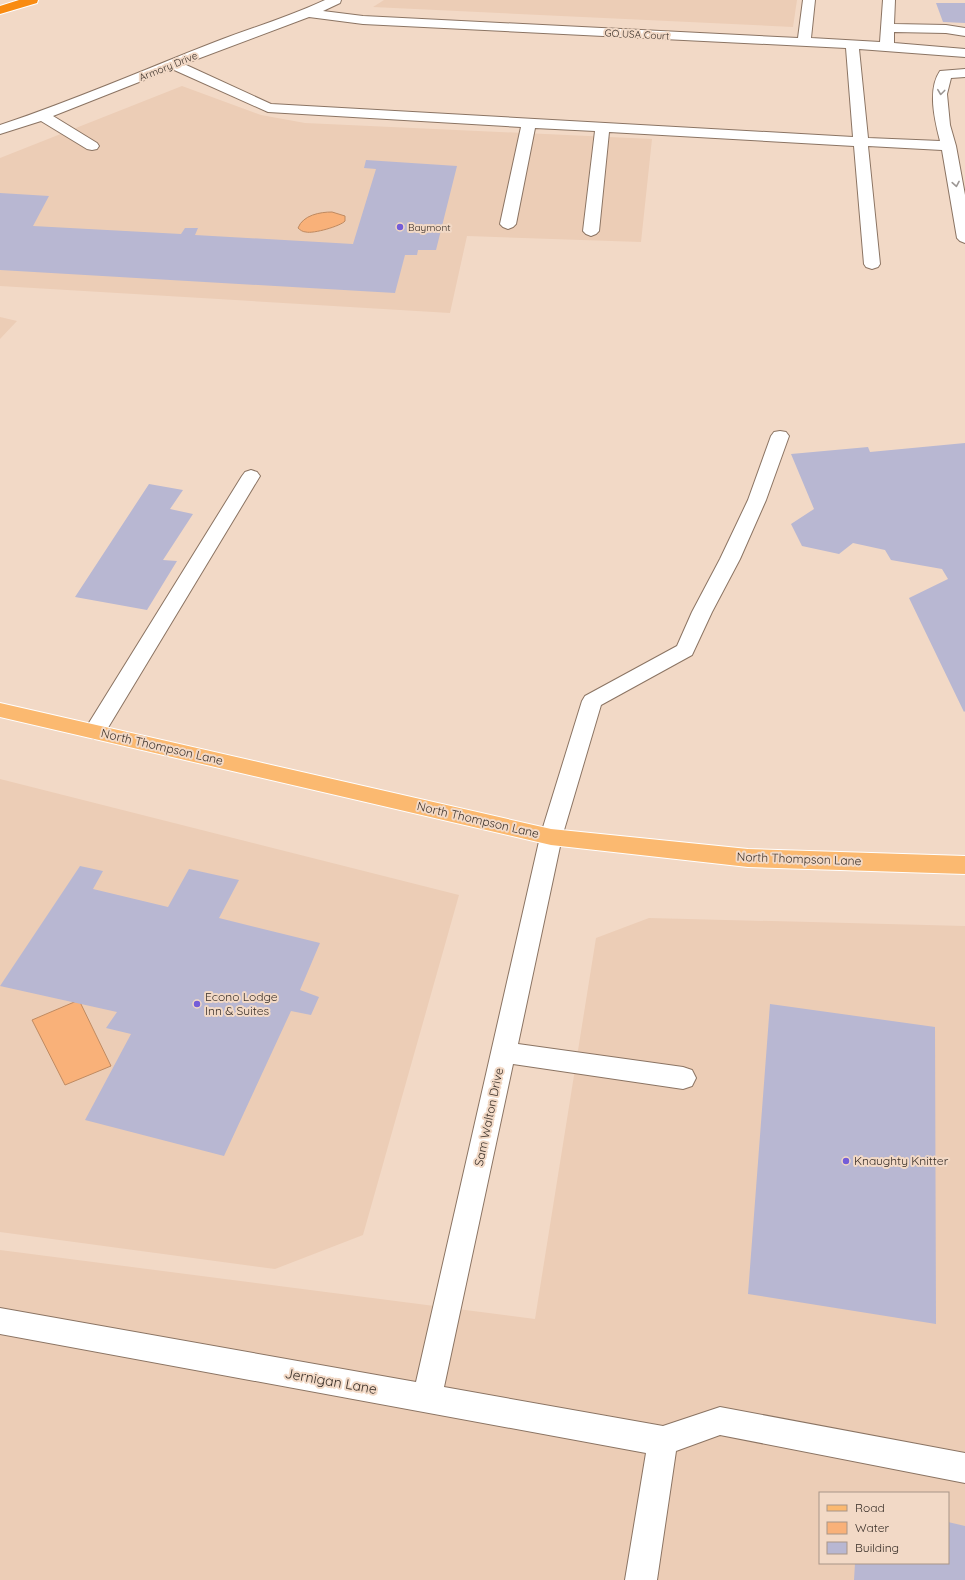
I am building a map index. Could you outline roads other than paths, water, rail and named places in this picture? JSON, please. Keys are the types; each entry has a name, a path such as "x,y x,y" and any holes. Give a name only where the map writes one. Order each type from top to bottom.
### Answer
{"highway":[{"path":"0,10 32,0"}],"main road":[{"name":"North Thompson Lane","path":"0,710 551,837 748,858 965,865"}],"street":[{"name":"Armory Drive","path":"0,130 43,116 229,41 310,13 336,0"},
{"path":"804,42 809,0"},
{"path":"887,46 889,0"},
{"name":"GO USA Court","path":"310,13 363,20 887,46 965,53"},
{"path":"888,28 946,29 965,32"},
{"path":"852,45 872,264"},
{"path":"172,64 268,108 528,124 949,146"},
{"path":"965,73 945,74 940,94 943,125 949,146 965,238"},
{"path":"43,116 92,146"},
{"path":"508,224 528,124"},
{"path":"591,231 602,128"},
{"name":"Sam Walton Drive","path":"427,1398 551,837 592,701 685,650 702,612 730,560 757,500 780,436"},
{"path":"95,732 251,476"},
{"path":"503,1052 683,1078"},
{"name":"Jernigan Lane","path":"0,1321 663,1441"},
{"path":"641,1580 663,1441 720,1421 965,1468"}],"water":[{"path":"332,212 345,216 345,221 333,227 314,232 304,232 298,228 304,220 312,215"},
{"path":"79,1000 111,1066 65,1085 32,1020"}],"place":[{"name":"Baymont","path":"400,227"},
{"name":"Econo Lodge Inn & Suites","path":"197,1004"},
{"name":"Knaughty Knitter","path":"846,1161"}]}
